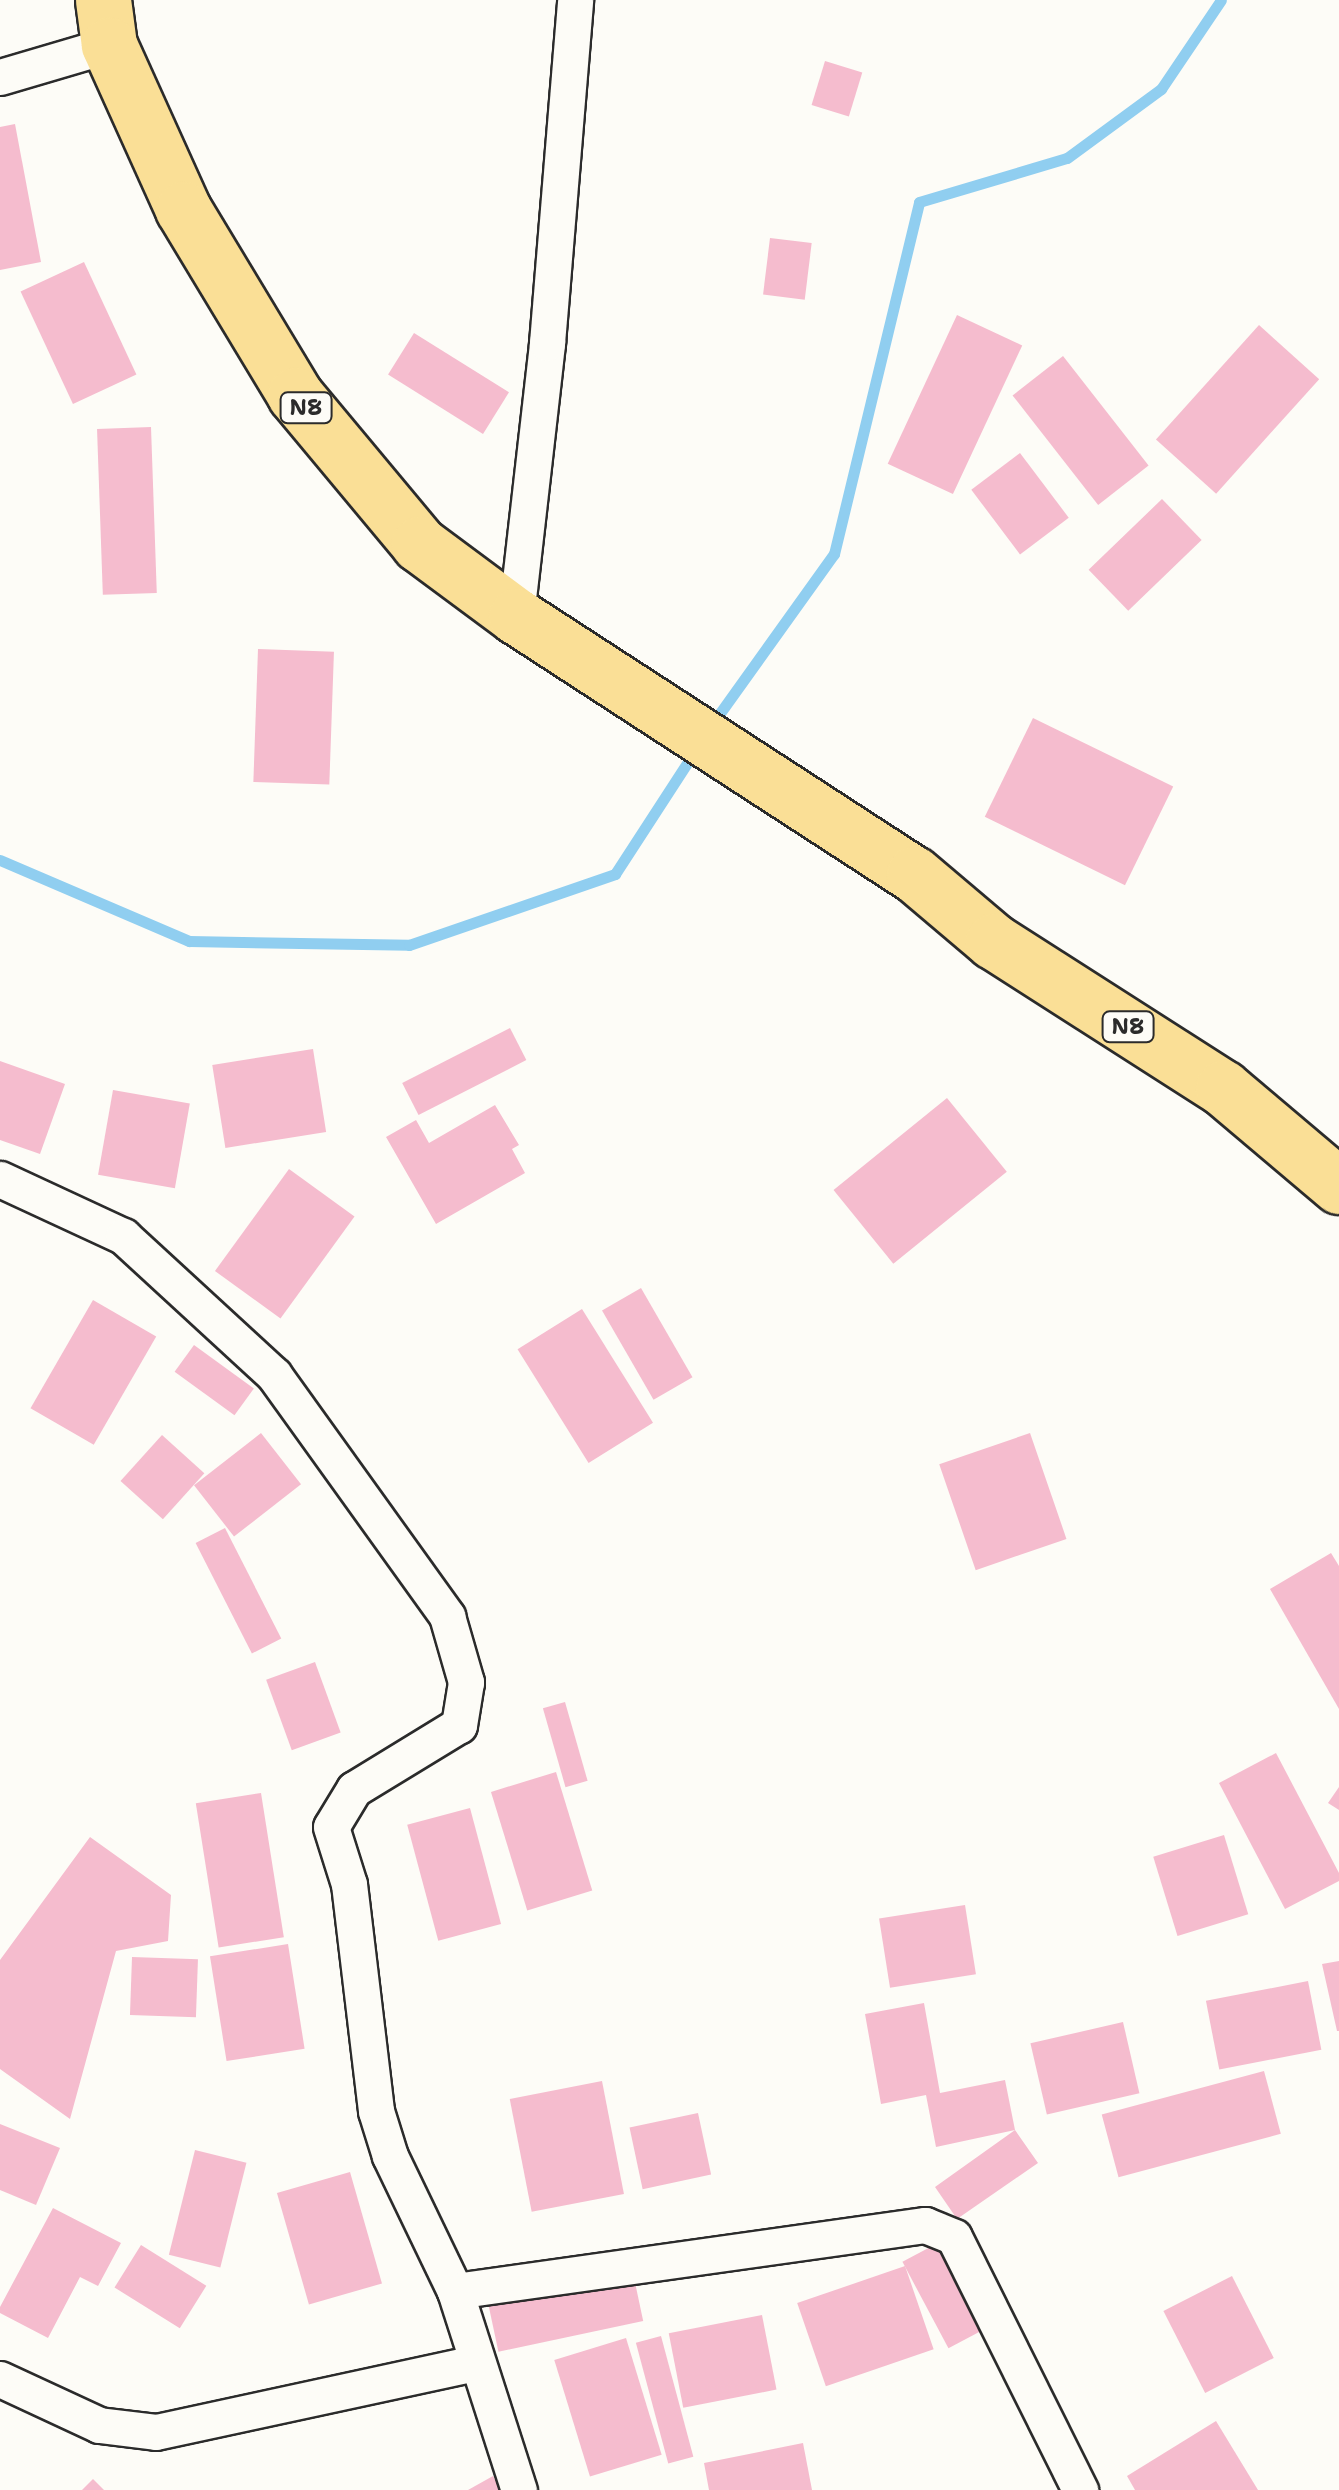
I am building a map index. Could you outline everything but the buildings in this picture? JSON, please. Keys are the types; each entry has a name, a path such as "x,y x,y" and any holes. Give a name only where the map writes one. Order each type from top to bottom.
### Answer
{"highway":[{"name":"N8","path":"106,23 183,210 295,395 419,544 516,616 914,874 993,940 1223,1088 1339,1186"},
{"name":"N8","path":"914,874 980,888 1243,1062 1339,1143"}],"street":[{"path":"516,616 547,343 574,0"},
{"path":"0,77 106,23"},
{"path":"0,1179 123,1236 274,1375 447,1616 466,1682 459,1725 354,1789 331,1826 348,1884 376,2111 390,2156 455,2291 519,2490"},
{"path":"455,2291 925,2225 954,2237 1080,2490"},
{"path":"0,2379 99,2426 156,2432 476,2363"}],"waterway":[{"path":"710,727 834,554 919,202 1067,158 1161,89 1221,0"},
{"path":"0,860 189,941 409,945 615,874 695,751"}]}
